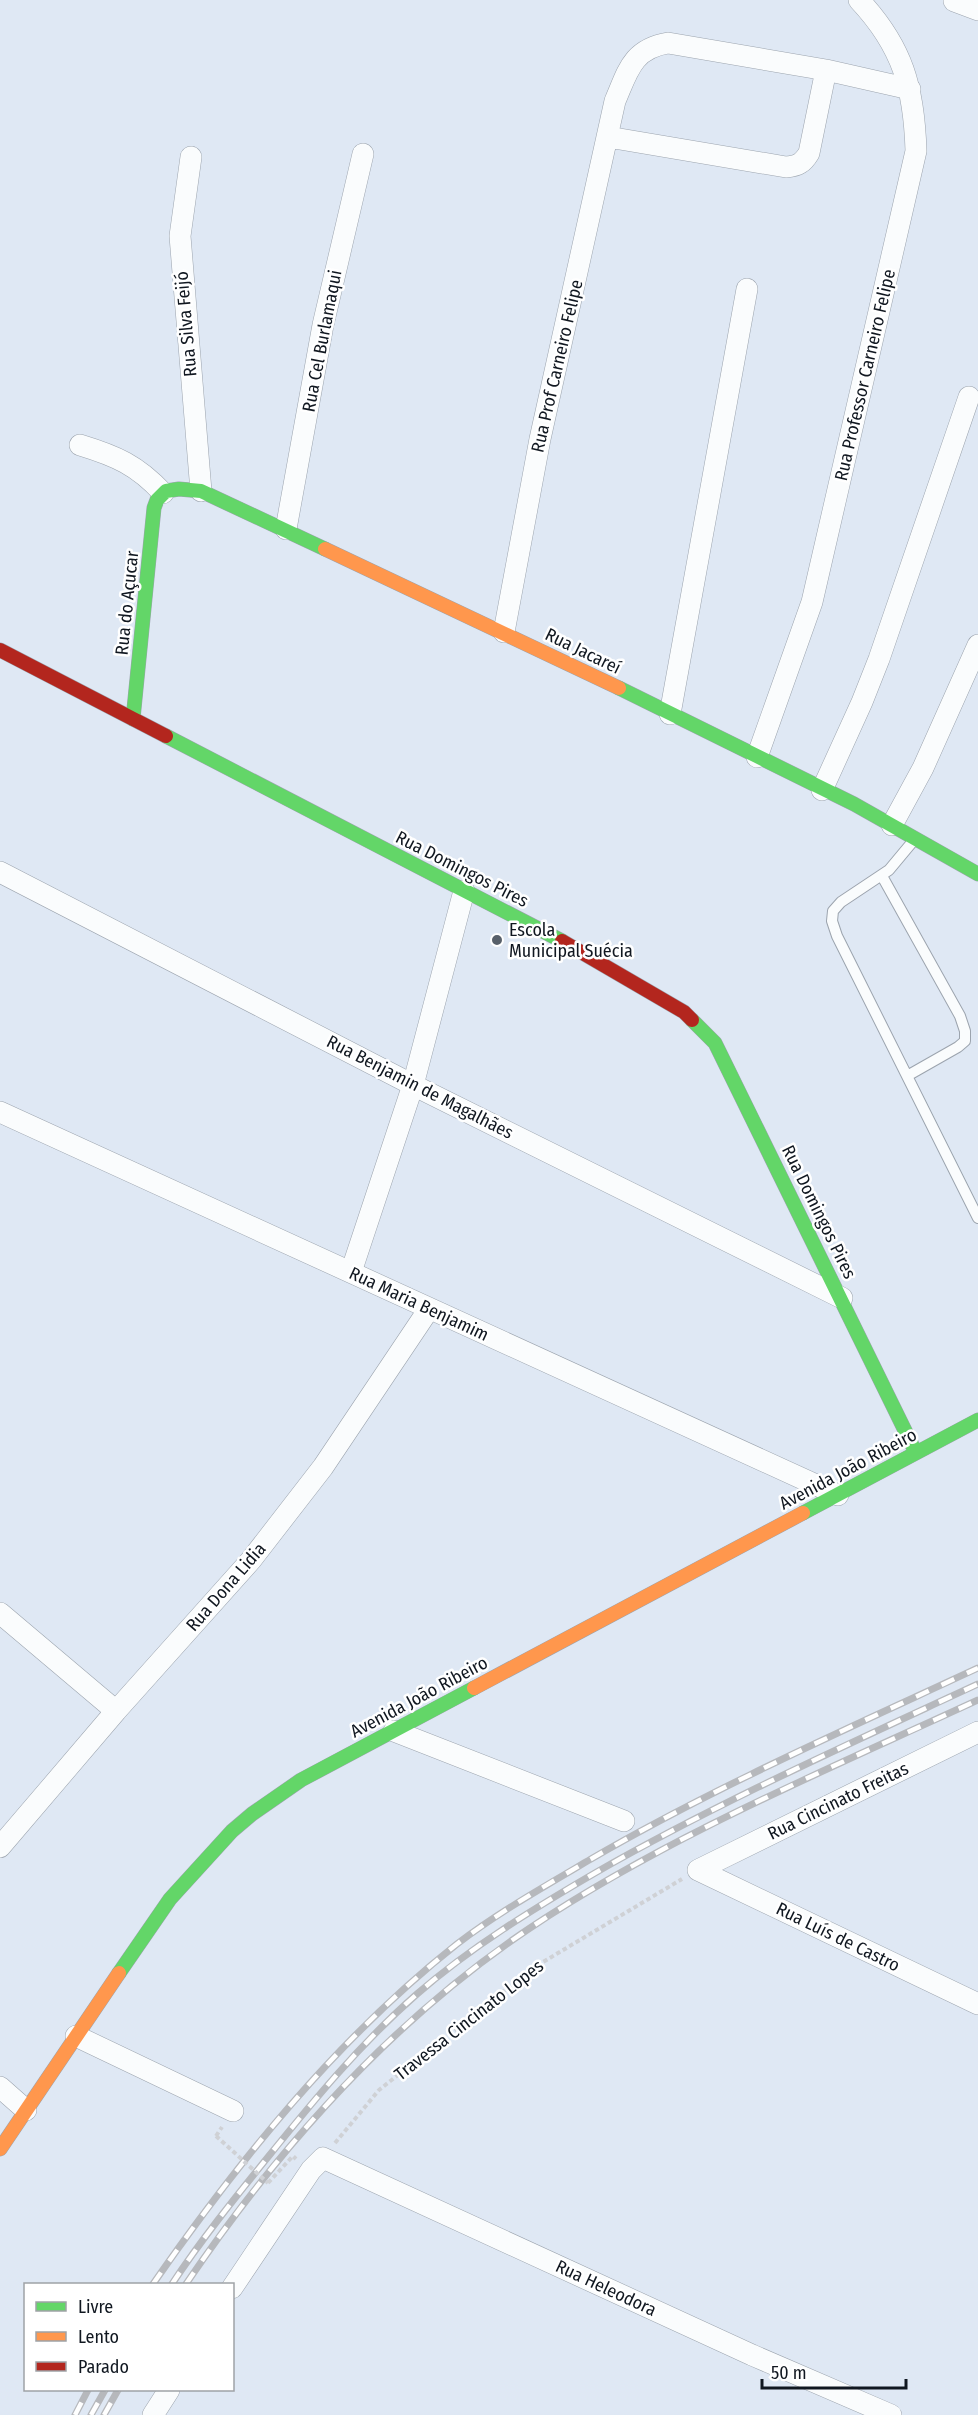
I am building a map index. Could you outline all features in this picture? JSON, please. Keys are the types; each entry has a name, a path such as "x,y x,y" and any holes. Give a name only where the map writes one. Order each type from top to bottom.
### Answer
{"street":[{"name":"Rua Professor Carneiro Felipe","path":"757,757 812,602 910,186 916,151 915,119 910,89 896,49 879,22 859,0"},
{"path":"954,1 978,10"},
{"name":"Rua Prof Carneiro Felipe","path":"504,633 540,439 609,137 615,101 631,64 641,53 652,46 668,43 826,70 910,89"},
{"path":"609,137 786,167 796,166 804,161 809,153 826,70"},
{"name":"Rua Cel Burlamaqui","path":"286,529 323,325 363,154"},
{"name":"Rua Silva Feijó","path":"191,157 180,236 201,491"},
{"path":"670,714 747,289"},
{"path":"822,790 879,659 969,397"},
{"path":"80,445 127,462 163,493"},
{"name":"Rua Jacareí","path":"163,493 173,489 201,491 286,529 757,757 892,825 978,874"},
{"name":"Rua do Açucar","path":"133,719 154,508 157,499 163,493"},
{"path":"892,825 922,768 978,645"},
{"name":"Rua Domingos Pires","path":"0,650 589,955 684,1012 715,1043 916,1453"},
{"name":"Rua Benjamin de Magalhães","path":"0,872 413,1085 842,1298"},
{"path":"351,1272 413,1085 464,891"},
{"name":"Rua Maria Benjamim","path":"0,1112 838,1495"},
{"name":"Rua Dona Lidia","path":"0,1847 116,1711 251,1560 323,1467 429,1310"},
{"name":"Avenida João Ribeiro","path":"0,2149 170,1899 232,1831 252,1814 294,1785 978,1420"},
{"path":"0,1613 116,1711"},
{"path":"394,1731 624,1821"},
{"name":"Rua Cincinato Freitas","path":"698,1870 978,1732"},
{"name":"Rua Luís de Castro","path":"698,1870 978,2004"},
{"path":"76,2036 233,2111"},
{"path":"0,2087 26,2110"},
{"path":"234,2285 311,2170 323,2158"},
{"name":"Rua Heleodora","path":"323,2158 752,2355 891,2415"},
{"path":"153,2415 168,2391"}],"lane":[{"path":"916,838 882,876 841,902 833,911 832,921 978,1218"},
{"path":"882,876 960,1016 965,1031 965,1041 958,1047 907,1076"}],"path":[{"name":"Travessa Cincinato Lopes","path":"323,2158 379,2090 533,1968 698,1870"},
{"path":"216,2136 268,2183"}],"railway":[{"path":"154,2283 220,2192 331,2060 413,1981 457,1944 539,1889 685,1807 978,1668"},
{"path":"173,2283 230,2204 339,2072 396,2013 459,1960 549,1900 689,1822 785,1774 978,1684"},
{"path":"187,2283 259,2184 341,2090 385,2045 479,1964 583,1894 693,1833 978,1700"},
{"path":"75,2415 87,2391"},
{"path":"91,2415 104,2391"},
{"path":"104,2415 117,2391"}],"traffic: fast":[{"path":"133,719 154,508 157,500 166,491 179,489 201,491 325,549"},
{"path":"619,688 854,804 978,874"},
{"path":"166,736 562,941"},
{"path":"692,1020 715,1043 916,1453"},
{"path":"803,1513 978,1420"},
{"path":"119,1973 170,1899 232,1831 252,1814 301,1780 474,1688"}],"traffic: slow":[{"path":"325,549 619,688"},
{"path":"474,1688 803,1513"},
{"path":"0,2149 119,1973"}],"traffic: jam":[{"path":"0,650 166,736"},
{"path":"562,941 684,1012 692,1020"}],"place":[{"name":"Escola Municipal Suécia","path":"497,940"}]}
